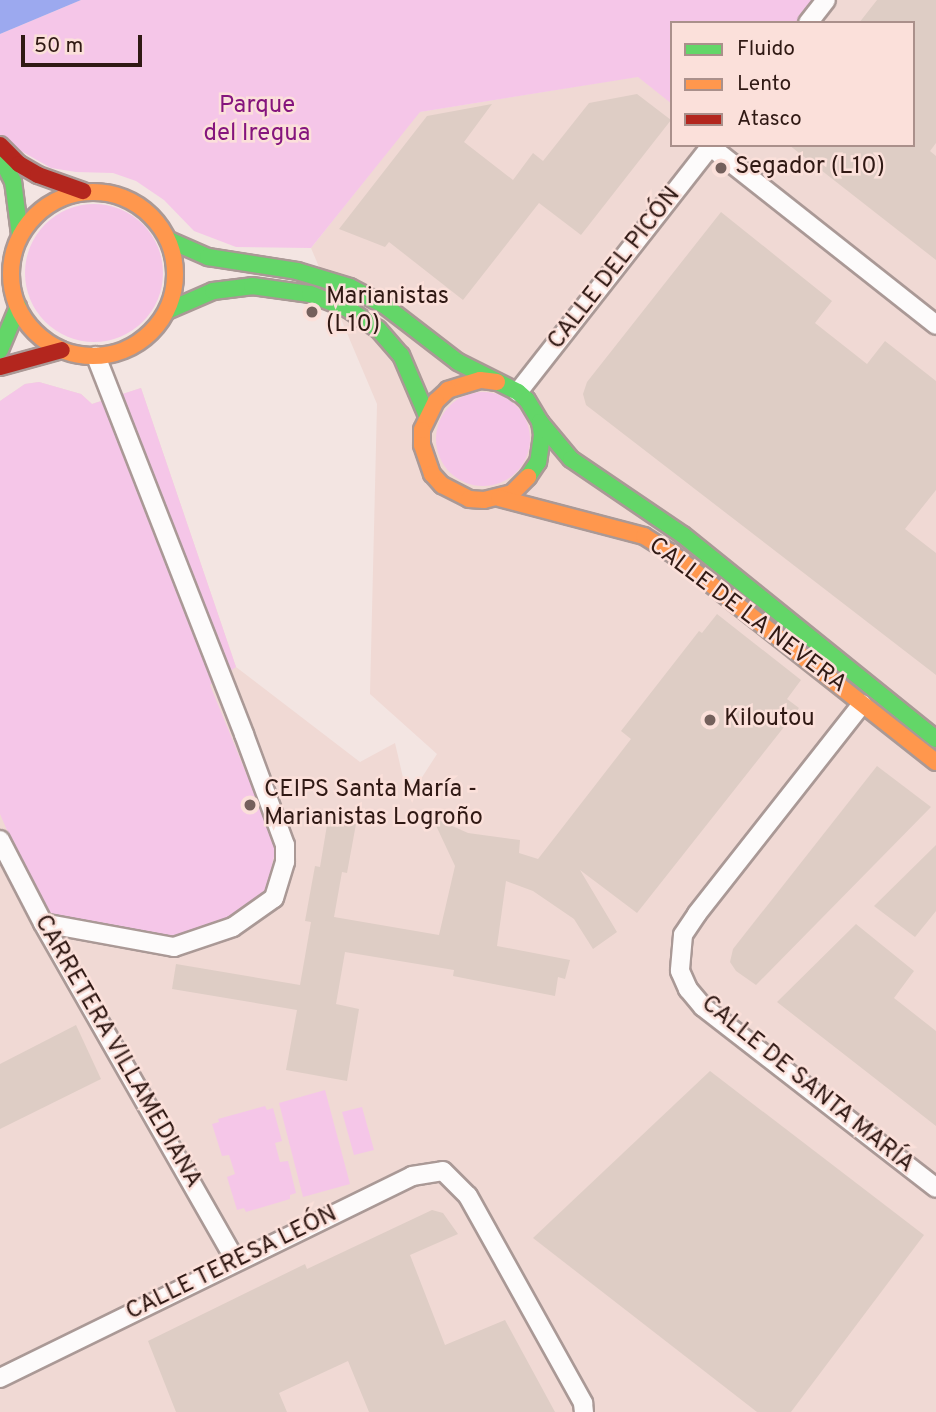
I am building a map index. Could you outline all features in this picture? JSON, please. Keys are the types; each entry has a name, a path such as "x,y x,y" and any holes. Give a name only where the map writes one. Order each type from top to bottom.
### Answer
{"main road":[{"path":"0,145 19,164 38,176 83,191 125,197 151,216 169,240 176,275 167,311 159,324 138,343 111,354 96,356 62,350 34,333 23,320 11,274 13,254 20,235 32,218 47,205 83,191"},
{"path":"0,156 13,181 20,235"},
{"path":"169,240 208,257 297,271 351,288 384,305 458,362 518,392 527,400 540,422 542,435 538,462 523,485 499,498 469,499 442,485 432,474 422,445 427,415 448,390 480,380 497,382"},
{"path":"167,311 213,291 252,286 310,294 323,299 348,309 378,329 401,355 427,415"},
{"path":"0,350 18,307"},
{"path":"0,367 62,350"},
{"name":"CALLE DE LA NEVERA","path":"540,422 571,459 683,535 854,676 936,739"},
{"name":"CALLE DE LA NEVERA","path":"499,498 606,524 643,536 670,552 936,762"}],"street":[{"path":"810,21 826,0"},
{"name":"CALLE DEL PICÓN","path":"518,392 711,147"},
{"path":"713,147 936,325"},
{"path":"43,923 174,947 233,927 274,898 285,862 285,845 96,356"},
{"name":"CALLE DE SANTA MARÍA","path":"862,704 683,934 680,971 688,989 703,1007 936,1188"},
{"name":"CARRETERA VILLAMEDIANA","path":"0,840 43,923 236,1261"},
{"name":"CALLE TERESA LEÓN","path":"0,1378 412,1176 443,1171 463,1191 583,1403 584,1412"}],"shaded area":[{"path":"787,0 936,0 936,1412 0,1412 0,401 25,384 39,382 81,394 92,404 141,388 236,667 360,762 395,743 408,799 437,754 370,694 377,404 311,248 419,112 670,71 670,147 915,147 915,21 771,21"}],"green space":[{"name":"Parque del Iregua","path":"81,0 812,0 796,21 670,21 670,102 638,77 420,112 311,248 236,247 194,231 164,200 136,181 113,173 51,168 0,139 0,34"},
{"path":"94,204 121,209 143,224 158,246 163,273 158,300 143,322 121,337 94,342 67,337 45,322 30,300 25,273 30,246 45,224 67,209"},
{"path":"39,382 81,394 92,404 141,388 236,667 210,685 276,846 267,891 255,907 241,916 178,936 145,937 56,918 37,899 0,814 0,401 25,384"},
{"path":"474,392 492,392 517,405 527,421 530,439 527,457 517,473 492,486 474,486 449,473 436,448 436,430 449,405"},
{"path":"325,1090 350,1184 303,1197 279,1103"},
{"path":"265,1106 267,1110 273,1108 282,1141 275,1143 280,1162 288,1161 296,1193 290,1195 290,1199 246,1212 244,1208 237,1210 227,1177 235,1174 229,1155 222,1156 212,1124 219,1122 218,1119"},
{"path":"362,1107 374,1150 354,1155 342,1112"}],"water":[{"path":"0,0 81,0 0,34"}],"building":[{"path":"877,0 936,0 936,143 930,151 936,156 936,260 792,147 915,147 915,21 861,21"},
{"path":"637,94 670,121 581,235 539,203 463,300 389,242 385,247 339,229 427,116 492,104 464,142 513,180 533,153 543,161 589,103"},
{"path":"721,212 832,301 815,323 867,364 885,341 936,381 936,490 905,529 936,553 936,675 586,405 583,394 587,382"},
{"path":"717,614 801,680 787,699 799,708 637,913 580,870 617,932 593,949 574,919 533,891 506,881 497,946 570,960 565,979 558,977 555,996 453,976 454,970 345,952 336,1004 359,1009 347,1081 286,1070 297,1010 172,989 176,964 300,985 311,922 305,921 315,866 320,867 328,819 356,824 347,873 342,872 334,917 439,935 455,866 432,817 468,833 520,840 519,853 538,859 631,739 621,731 699,631 702,633"},
{"path":"877,766 931,807 756,985 736,971 730,962 733,949"},
{"path":"936,845 936,911 915,937 874,906"},
{"path":"856,924 914,971 894,998 936,1031 936,1126 777,1002"},
{"path":"76,1025 101,1079 0,1129 0,1064"},
{"path":"710,1071 924,1235 791,1412 757,1412 533,1238"},
{"path":"432,1210 443,1213 458,1234 410,1255 445,1345 505,1320 555,1412 369,1412 348,1361 279,1393 287,1412 176,1412 148,1341 305,1264 307,1269"}],"traffic: fast":[{"path":"0,156 13,181 20,235"},
{"path":"169,240 208,257 297,271 350,287 384,305 458,362 518,392 527,400 540,422 542,435 538,462 528,477"},
{"path":"167,311 213,291 252,286 310,294 348,309 378,329 401,355 427,416"},
{"path":"0,350 18,307"},
{"path":"540,422 571,459 683,535 936,739"}],"traffic: slow":[{"path":"93,192 125,198 151,216 169,242 175,274 169,306 151,332 125,350 93,356 61,350 35,332 17,306 11,274 17,242 35,216 61,198 93,192"},
{"path":"497,382 480,380 448,390 436,401 422,430 422,445 432,474 442,485 469,499 484,500 512,493 528,477"},
{"path":"499,498 644,536 670,552 936,762"}],"traffic: jam":[{"path":"0,145 19,164 38,175 83,191"},
{"path":"0,367 62,350"}],"place":[{"name":"Segador (L10)","path":"721,168"},
{"name":"Marianistas (L10)","path":"312,312"},
{"name":"Kiloutou","path":"710,720"},
{"name":"CEIPS Santa María - Marianistas Logroño","path":"250,805"}]}
